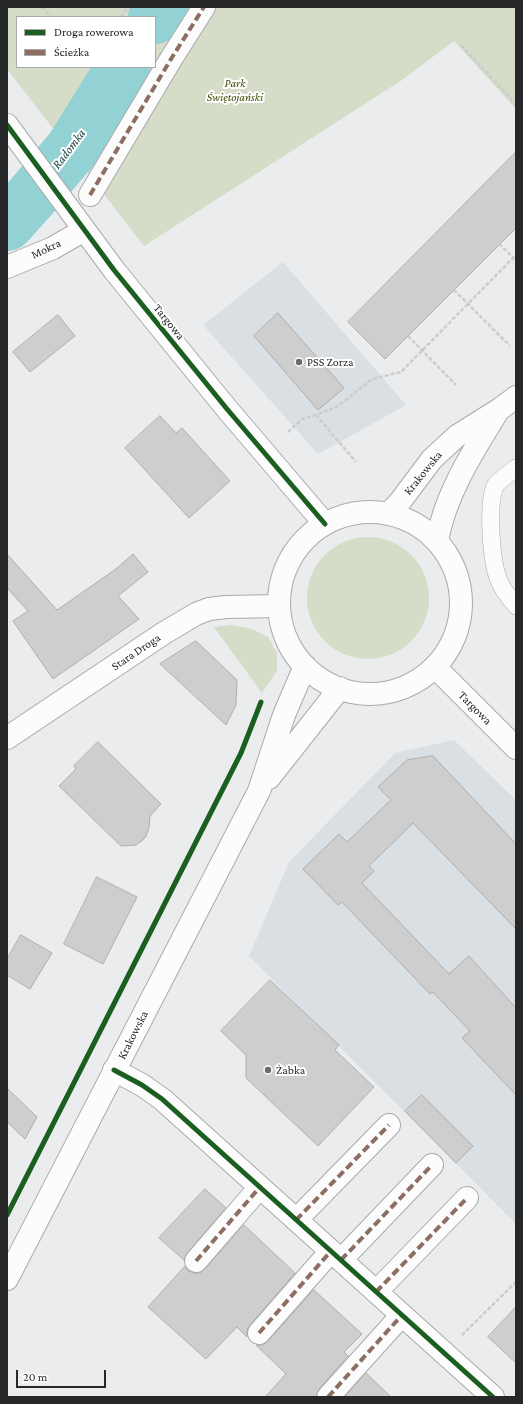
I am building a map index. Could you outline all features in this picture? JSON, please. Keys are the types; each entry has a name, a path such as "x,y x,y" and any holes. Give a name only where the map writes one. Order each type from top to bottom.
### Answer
{"street":[{"path":"90,195 171,59 204,7"},
{"name":"Targowa","path":"7,125 114,270 227,409 325,524"},
{"name":"Mokra","path":"7,267 53,248 84,230"},
{"name":"Krakowska","path":"388,514 400,503 432,459 457,436 508,403"},
{"name":"Krakowska","path":"437,541 440,523 461,474 476,446 508,403"},
{"path":"366,512 388,514 406,519 423,528 437,541 451,560 459,581 461,604 458,627 449,649 435,667 414,682 391,692 365,694 340,688 321,679 304,666 290,647 282,625 279,606 282,578 291,557 306,538 325,524 345,515 366,512"},
{"name":"Stara Droga","path":"7,738 164,633 196,614 209,609 226,606 279,606"},
{"name":"Krakowska","path":"7,1279 259,791 284,715 304,666"},
{"name":"Targowa","path":"435,667 516,748"},
{"name":"Krakowska","path":"259,791 340,688"},
{"path":"114,1070 152,1091 162,1099 493,1397"},
{"path":"296,1220 389,1125"},
{"path":"259,1334 336,1256 432,1165"},
{"path":"196,1261 260,1187"},
{"path":"376,1292 467,1198"},
{"path":"328,1397 402,1315"}],"lane":[{"path":"516,468 496,484 492,500 491,530 496,574 501,585 516,606"}],"path":[{"path":"42,7 51,16"},
{"path":"122,16 128,7"},
{"path":"461,45 516,104"},
{"path":"288,432 302,419 338,406 372,379 402,372 515,258 499,244"},
{"path":"454,290 510,346"},
{"path":"408,336 456,385"},
{"path":"316,415 356,462"},
{"path":"7,1215 244,746"},
{"path":"444,1352 516,1282"}],"shaded area":[{"path":"283,262 406,405 318,454 203,325"},
{"path":"454,740 516,800 516,1224 249,956 289,862 395,753"}],"green space":[{"name":"Park Świętojański","path":"7,7 516,7 516,109 454,41 402,80 144,246 7,69"},
{"path":"7,222 19,241 7,247"},
{"path":"368,537 391,541 402,547 411,555 419,564 425,575 429,598 425,621 419,632 411,641 402,649 391,655 368,659 345,655 334,649 325,641 317,632 311,621 307,598 311,575 317,564 325,555 334,547 345,541"},
{"path":"232,625 252,629 268,637 277,653 277,671 262,693 214,627"}],"building":[{"path":"516,152 516,228 385,359 348,322"},
{"name":"PSS Zorza","path":"278,313 344,388 318,410 254,336"},
{"path":"58,315 75,336 30,372 13,352"},
{"path":"160,416 176,433 182,428 230,481 189,518 125,448"},
{"path":"7,554 57,610 116,569 133,554 148,572 118,596 139,619 53,679 13,621 28,611 7,588"},
{"path":"196,641 237,680 236,705 226,725 160,664"},
{"path":"98,742 161,804 150,816 149,828 146,836 136,845 121,846 59,786 76,769 74,766"},
{"path":"433,756 516,844 516,929 413,823 369,866 374,871 362,883 449,974 469,956 516,1008 516,1095 462,1038 470,1031 433,992 430,994 342,902 338,905 303,869 339,834 347,842 391,800 378,787 407,760"},
{"path":"97,877 137,897 103,964 64,944"},
{"path":"21,935 52,953 30,989 7,975 7,959"},
{"path":"270,980 339,1045 335,1050 374,1087 318,1146 246,1078 246,1055 221,1031"},
{"path":"7,1088 37,1117 25,1139 7,1122"},
{"path":"422,1095 473,1146 456,1163 405,1111"},
{"path":"205,1189 226,1208 187,1253 184,1260 159,1238"},
{"path":"244,1225 295,1273 250,1325 247,1330 247,1337 237,1327 206,1359 148,1307 185,1266 188,1271 194,1273 200,1273 205,1269"},
{"path":"314,1290 362,1334 344,1352 348,1356 319,1389 316,1397 265,1397 286,1374 256,1345 263,1345 268,1341"},
{"path":"516,1307 516,1363 488,1337"},
{"path":"366,1373 391,1397 345,1397"}],"waterway":[{"name":"Radomka","path":"156,16 161,7"},
{"name":"Radomka","path":"7,224 72,149 122,68"}],"marked path":[{"path":"90,195 171,59 204,7"},
{"path":"296,1220 389,1125"},
{"path":"341,1260 432,1165"},
{"path":"196,1261 260,1187"},
{"path":"376,1292 467,1198"},
{"path":"259,1333 331,1251"},
{"path":"328,1397 402,1315"}],"cycle path":[{"path":"7,125 114,270 227,409 325,524"},
{"path":"7,1215 241,753 261,702"},
{"path":"114,1070 142,1085 162,1099 493,1397"}],"place":[{"name":"PSS Zorza","path":"299,362"},
{"name":"Żabka","path":"268,1070"}]}
